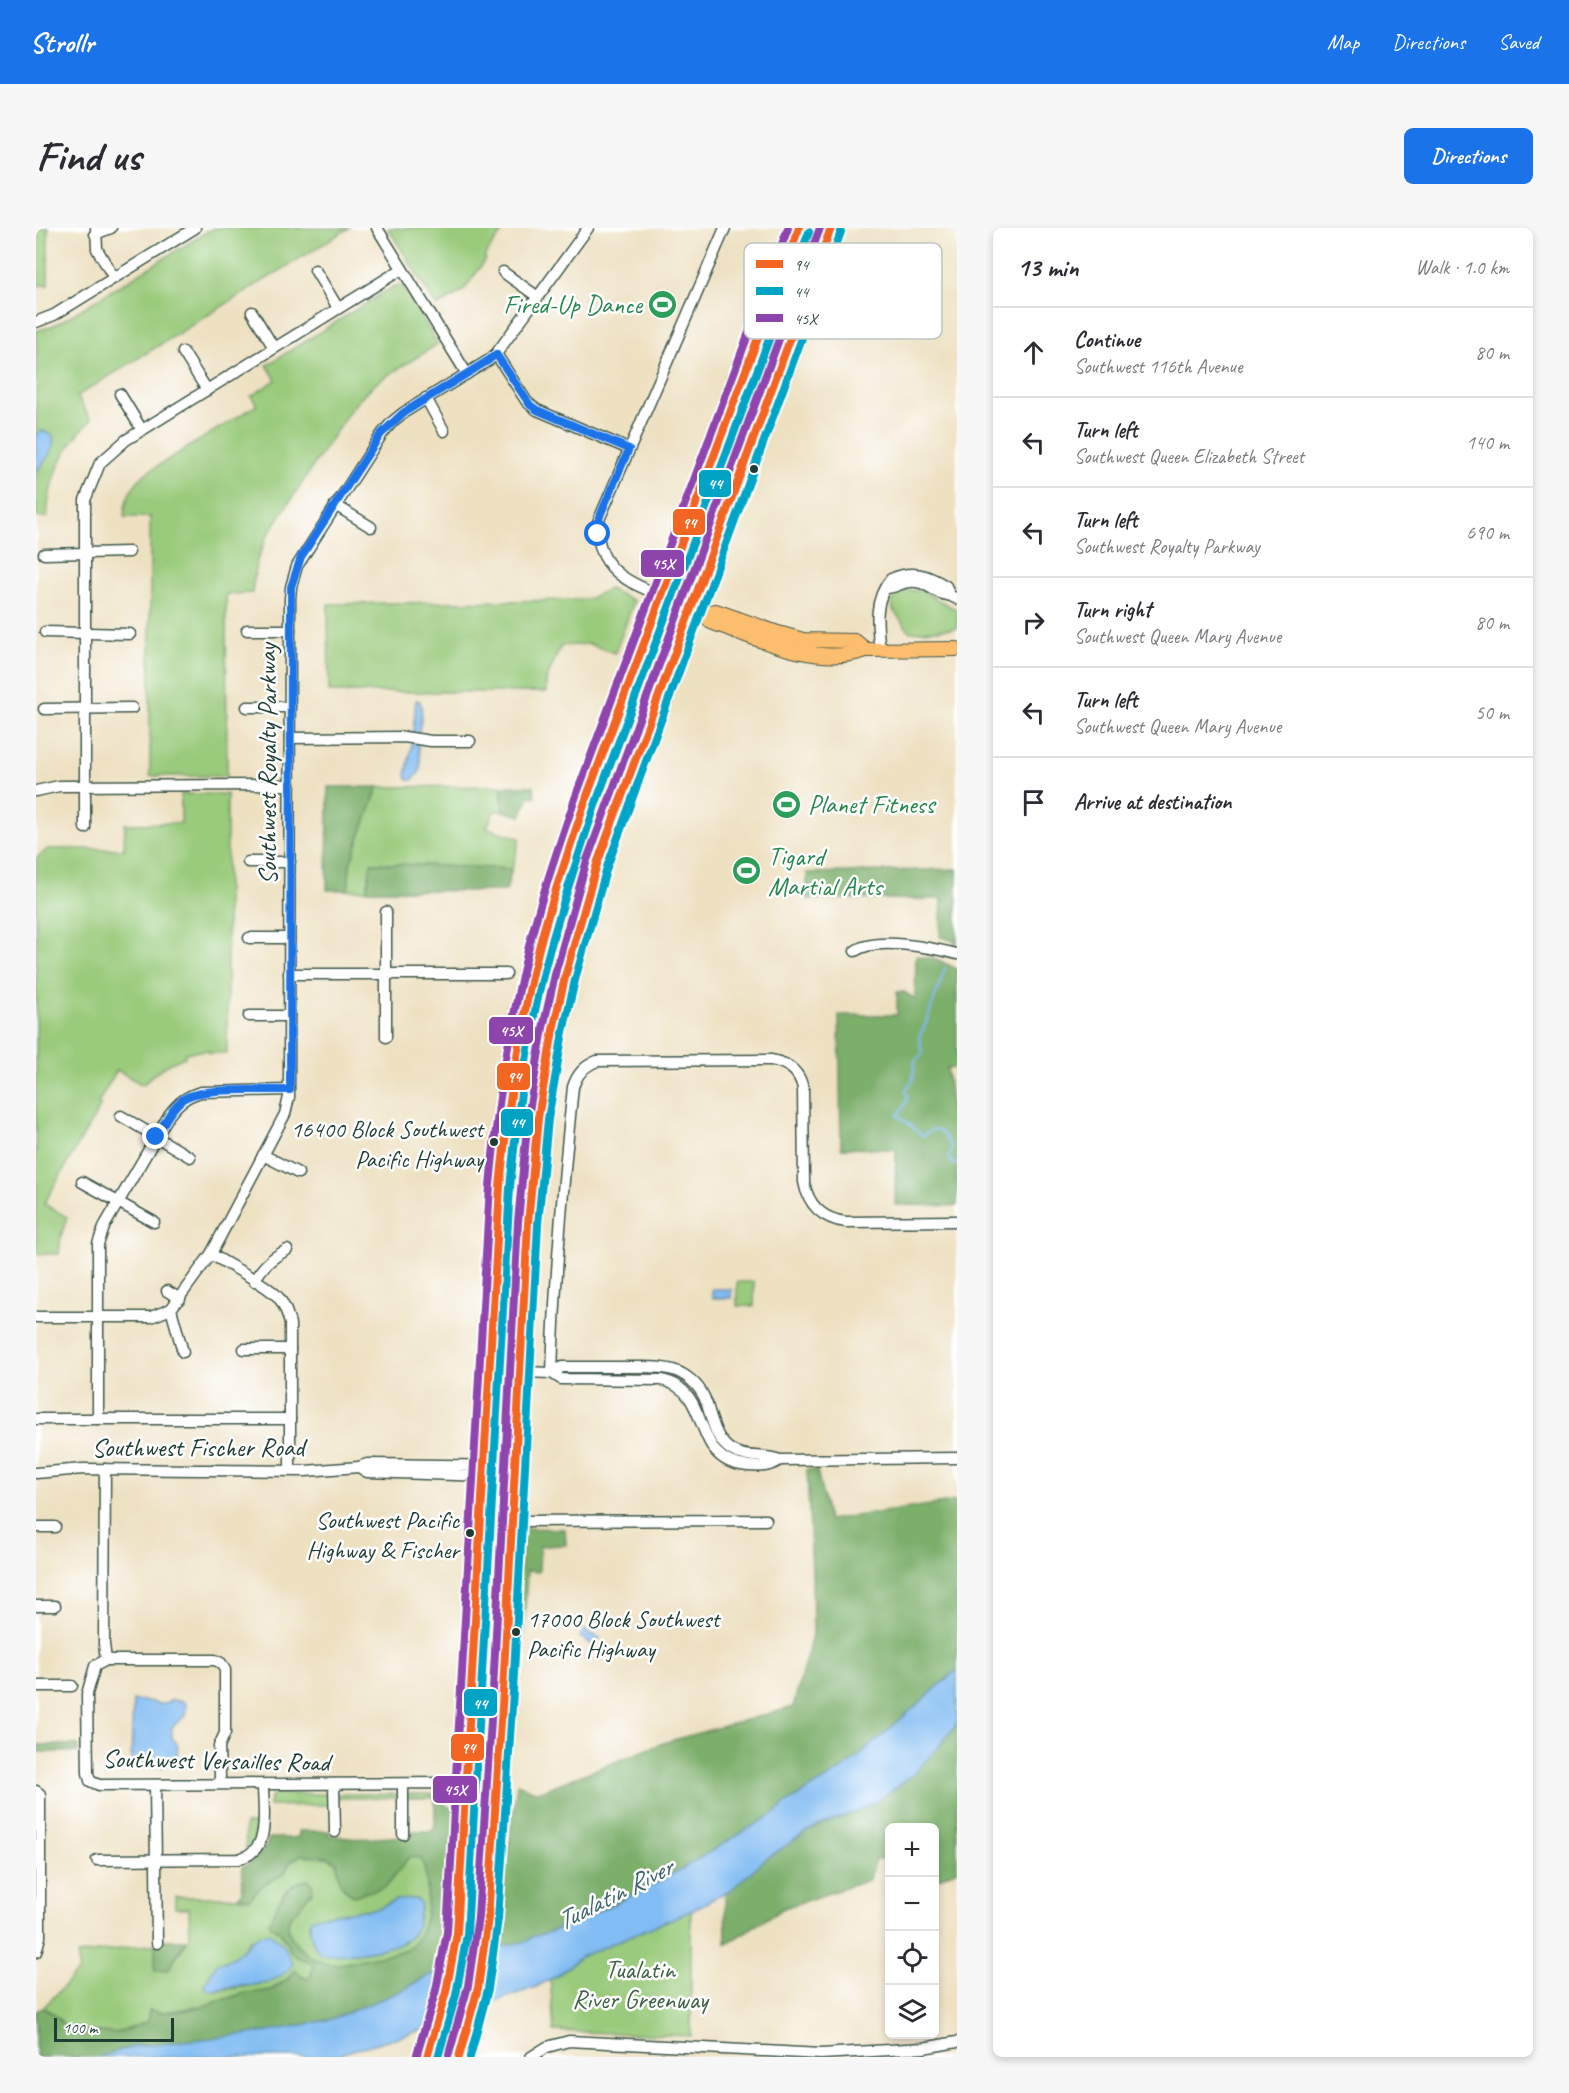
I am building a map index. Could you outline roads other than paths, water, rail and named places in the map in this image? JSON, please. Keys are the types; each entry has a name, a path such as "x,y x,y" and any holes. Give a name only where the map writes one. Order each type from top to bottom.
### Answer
{"highway":[{"path":"793,243 799,228"},
{"path":"826,243 831,228"},
{"path":"427,2057 441,2016 457,1933 494,1266 503,1146 511,1085 538,952 574,833 758,339"},
{"path":"459,2057 479,1980 486,1935 504,1691 528,1223 544,1080 555,1020 574,940 597,864 697,610 792,339"}],"main road":[{"path":"663,596 697,610 716,611 778,633 803,639 855,641 873,650 957,649"}],"street":[{"path":"111,228 96,231 97,249 114,278"},
{"path":"36,322 54,315 195,228"},
{"path":"377,228 467,374"},
{"path":"572,228 585,232"},
{"path":"663,596 628,582 616,572 603,553 599,541 598,522 725,228"},
{"name":"Southwest Royalty Parkway","path":"171,1309 211,1254 285,1114 290,1090 290,630 291,587 297,566 381,434 403,413 496,354 585,232"},
{"path":"85,828 85,500 100,463 126,440 402,268"},
{"path":"315,270 338,308"},
{"path":"503,272 538,297"},
{"path":"252,312 274,348"},
{"path":"183,352 207,390"},
{"path":"496,354 530,405 537,410 629,449"},
{"path":"120,394 142,430"},
{"path":"426,398 444,431"},
{"path":"335,505 371,527"},
{"path":"44,554 129,552"},
{"path":"873,650 879,600 886,588 894,588 909,582 920,582 942,594 953,596"},
{"path":"247,630 290,630"},
{"path":"45,632 130,634"},
{"path":"247,707 290,707"},
{"path":"44,709 132,708"},
{"path":"290,738 411,738 424,741 470,741"},
{"path":"36,791 59,786 85,785 290,785"},
{"path":"248,862 290,862"},
{"path":"386,1037 387,912"},
{"path":"249,938 289,938"},
{"path":"855,951 874,944 926,946 957,954"},
{"path":"289,974 506,974"},
{"path":"249,1016 289,1016"},
{"path":"552,1373 562,1200 573,1087 585,1066 597,1061 771,1060 789,1065 799,1077 803,1088 804,1182 810,1200 816,1209 831,1219 846,1222 957,1221"},
{"path":"98,1419 98,1245 101,1233 156,1137 177,1105 192,1095 214,1091 290,1090"},
{"path":"120,1116 190,1157"},
{"path":"263,1155 298,1173"},
{"path":"82,1182 153,1222"},
{"path":"254,1281 264,1266 275,1256 287,1250"},
{"path":"211,1254 279,1298 287,1311 290,1324 290,1470"},
{"path":"167,1291 180,1299"},
{"path":"36,1317 151,1317 171,1309 183,1352"},
{"path":"244,1349 290,1349"},
{"path":"520,1372 552,1373 561,1379 672,1382 688,1394 707,1439 719,1455 745,1466 770,1466 780,1460 957,1458"},
{"path":"36,1419 290,1419"},
{"name":"Southwest Fischer Road","path":"36,1473 105,1469 290,1470 359,1467 367,1472 514,1472"},
{"path":"105,1469 104,1644 106,1660 215,1660 221,1663 225,1670 225,1733 219,1746 220,1777"},
{"path":"512,1521 766,1520"},
{"path":"36,1527 55,1527"},
{"path":"36,1606 55,1606"},
{"name":"Southwest Versailles Road","path":"106,1660 95,1666 87,1694 88,1773 90,1781 99,1785 450,1783 453,1799 464,1809"},
{"path":"36,1686 72,1686"},
{"path":"334,1784 335,1832"},
{"path":"403,1784 403,1834"},
{"path":"96,1860 238,1859 249,1856 262,1839 263,1785"},
{"path":"155,1786 157,1943"},
{"path":"36,1791 40,1794 40,1937 36,1952"},
{"path":"531,2057 554,2044 581,2041 810,2056 923,2048 957,2042"}],"water":[{"path":"41,430 53,436 53,446 49,456 36,472 36,436"},
{"path":"416,700 420,701 421,707 418,747 421,766 419,773 412,780 408,780 406,775 412,744"},
{"path":"712,1289 731,1289 731,1298 712,1298"},
{"path":"584,1630 600,1638 595,1646 580,1637"},
{"name":"Tualatin River","path":"957,1670 957,1723 937,1749 911,1776 879,1800 808,1831 764,1860 733,1888 693,1910 582,1956 558,1975 536,1987 431,2024 425,2029 329,2057 97,2057 137,2046 268,2032 332,2019 399,1992 452,1964 528,1941 532,1937 550,1932 620,1901 680,1870 845,1768"},
{"path":"171,1700 183,1701 186,1705 185,1716 172,1727 172,1738 178,1746 177,1757 163,1767 136,1767 131,1762 133,1701 163,1704"},
{"path":"416,1899 421,1904 416,1929 412,1935 395,1945 369,1951 321,1955 315,1947 310,1934 311,1919 379,1908 395,1900"},
{"path":"269,1933 281,1942 293,1963 288,1970 273,1980 265,1982 207,1990 204,1985 217,1963 232,1958 255,1938"}],"waterway":[{"path":"945,968 919,1038 923,1054 915,1060 913,1080 905,1091 908,1097 898,1115 923,1136 937,1129 942,1133 952,1148 949,1157 952,1163 957,1165"}],"place":[{"name":"Fired-Up Dance","path":"663,304"},
{"name":"Planet Fitness","path":"787,804"},
{"name":"Tigard Martial Arts","path":"747,871"},
{"name":"16400 Block Southwest Pacific Highway","path":"494,1142"},
{"name":"Southwest Pacific Highway & Fischer","path":"470,1533"},
{"name":"17000 Block Southwest Pacific Highway","path":"516,1632"}],"park label":[{"name":"Tualatin River Greenway","path":"640,1984"}]}
